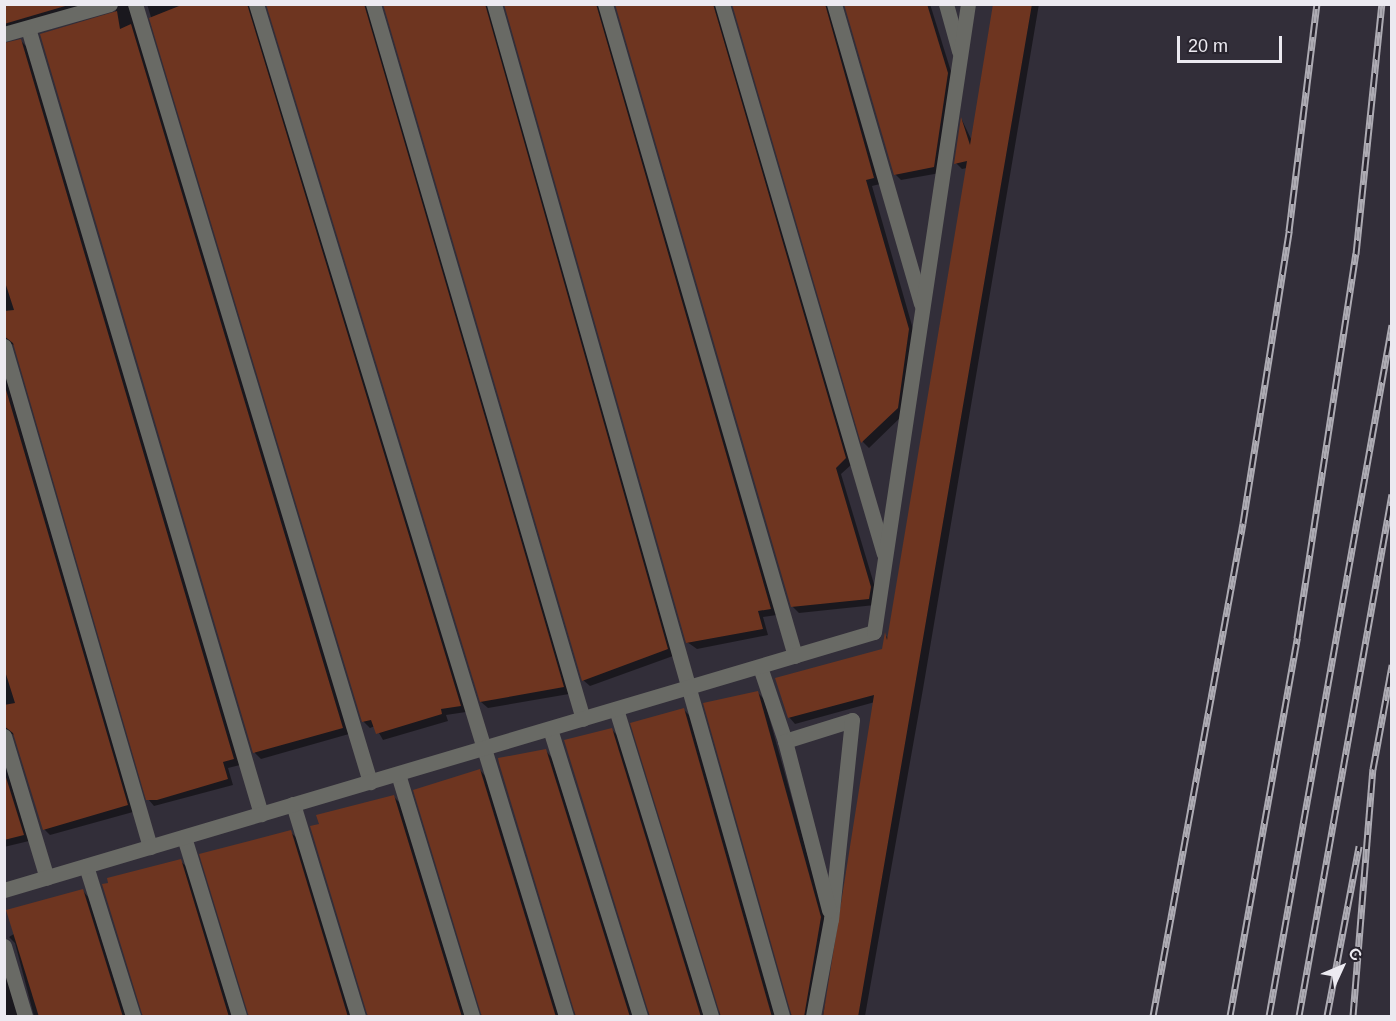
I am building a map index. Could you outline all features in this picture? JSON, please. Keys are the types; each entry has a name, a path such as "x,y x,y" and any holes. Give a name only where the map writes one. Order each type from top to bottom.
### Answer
{"lane":[{"path":"4,34 110,4"},
{"path":"135,4 370,782"},
{"path":"256,4 482,749 566,1017"},
{"path":"373,4 583,719"},
{"path":"494,4 691,687 782,1017"},
{"path":"605,4 795,656"},
{"path":"722,4 886,558"},
{"path":"834,4 923,310"},
{"path":"946,4 960,55"},
{"path":"4,890 874,632 968,4"},
{"path":"28,28 261,814"},
{"path":"4,346 150,847"},
{"path":"760,667 785,741 831,919"},
{"path":"616,709 711,1017"},
{"path":"785,741 852,720 831,919 813,1017"},
{"path":"550,729 640,1017"},
{"path":"4,736 47,878"},
{"path":"398,774 472,1017"},
{"path":"293,804 358,1017"},
{"path":"184,837 239,1017"},
{"path":"86,866 133,1017"},
{"path":"4,946 25,1017"}],"building":[{"path":"4,4 72,4 4,24"},
{"path":"184,4 247,4 461,706 441,709 442,714 376,734 371,720 362,722 149,18"},
{"path":"266,4 364,4 564,687 480,702"},
{"path":"383,4 485,4 668,649 582,681"},
{"path":"504,4 596,4 771,609 758,611 763,629 686,643"},
{"path":"615,4 713,4 846,458 836,468 871,587 869,599 791,607"},
{"path":"732,4 825,4 874,178 866,180 909,329 898,408 861,443"},
{"path":"844,4 927,4 948,73 934,167 894,175"},
{"path":"993,4 1032,4 858,1017 823,1017 874,695 788,718 775,678 882,649 885,632 887,640 967,161 954,164 961,117 970,145"},
{"path":"117,11 120,29 131,24 343,728 253,753 40,34"},
{"path":"21,39 234,759 223,762 228,779 157,800 146,800 13,343 4,336 4,311 14,310 4,279 4,43"},
{"path":"4,383 128,805 43,830 13,733 4,726 4,705 15,703 4,668"},
{"path":"758,691 821,917 804,1017 792,1017 703,703"},
{"path":"684,708 772,1017 721,1017 630,723"},
{"path":"612,728 701,1017 650,1017 564,740"},
{"path":"546,749 630,1017 576,1017 498,758"},
{"path":"480,769 556,1017 482,1017 413,790"},
{"path":"4,771 24,835 4,840"},
{"path":"394,795 462,1017 368,1017 310,826 319,824 316,815"},
{"path":"291,830 348,1017 249,1017 199,854"},
{"path":"181,859 229,1017 143,1017 102,884 108,883 107,878"},
{"path":"83,889 123,1017 39,1017 6,910"}],"railway":[{"path":"1153,1016 1243,523 1289,231 1317,4"},
{"path":"1230,1016 1297,638 1356,254 1382,4"},
{"path":"1269,1016 1392,325"},
{"path":"1299,1016 1392,494"},
{"path":"1353,1016 1373,769 1392,665"},
{"path":"1327,1016 1359,846"}]}
